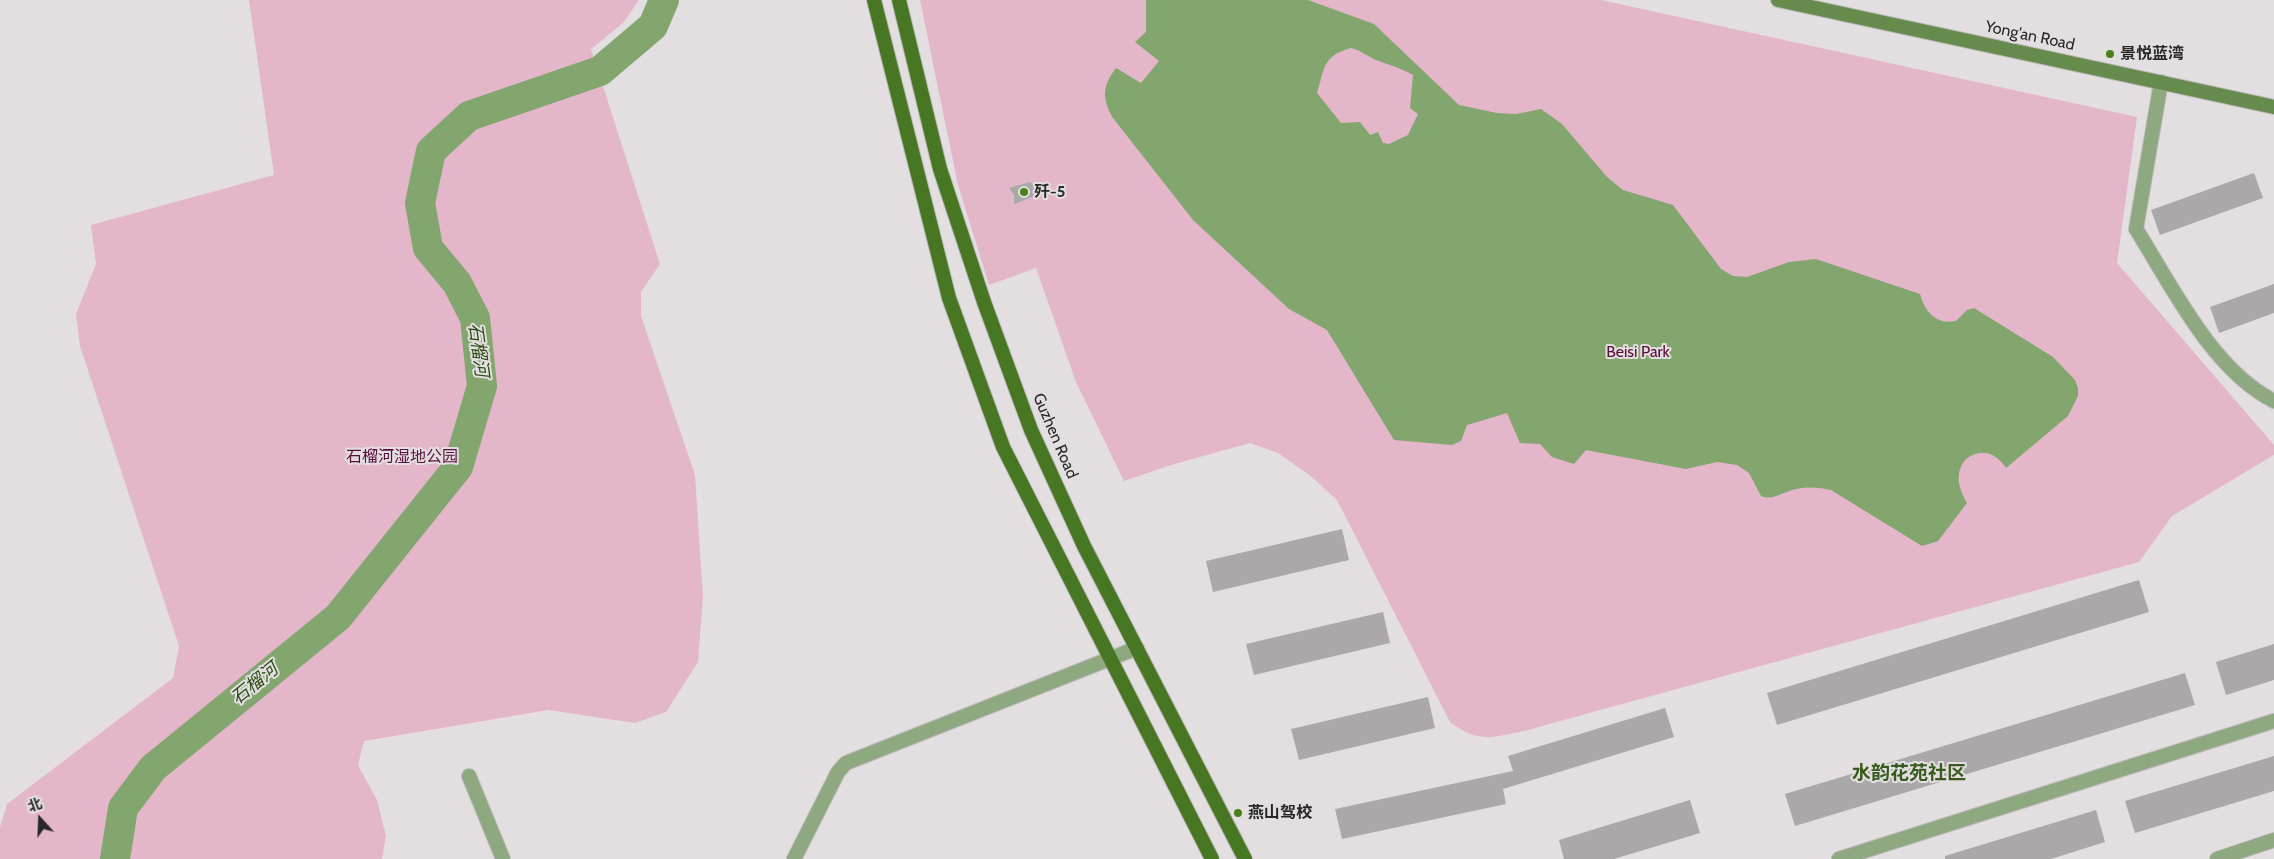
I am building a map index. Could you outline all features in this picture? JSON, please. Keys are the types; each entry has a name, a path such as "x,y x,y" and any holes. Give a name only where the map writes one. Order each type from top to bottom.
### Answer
{"main road":[{"path":"874,0 950,298 1003,447 1212,859"},
{"name":"Guzhen Road","path":"899,0 940,169 984,302 1031,430 1084,546 1245,859"},
{"name":"Yong'an Road","path":"1778,0 2274,107"}],"street":[{"path":"2161,82 2136,229 2215,354 2263,396 2274,401"},
{"path":"794,859 838,772 846,763 1137,648"},
{"path":"1838,859 2274,721"},
{"path":"469,776 503,859"},
{"path":"2217,859 2274,840"}],"green space":[{"name":"石榴河湿地公园","path":"249,0 639,0 623,23 591,49 660,264 641,292 641,316 695,475 703,596 698,662 666,712 635,723 548,710 364,741 358,765 377,800 386,836 382,859 0,859 0,827 7,804 173,678 179,646 80,346 76,314 96,264 91,225 274,175"},
{"name":"Beisi Park","path":"920,0 1601,0 2137,117 2117,263 2274,445 2274,455 2172,516 2139,562 1524,731 1493,737 1477,736 1460,729 1450,722 1337,500 1312,477 1278,453 1250,443 1171,465 1124,481 1076,382 1036,268 989,285 958,185"}],"shaded area":[{"path":"1146,0 1308,0 1374,24 1459,105 1497,113 1516,114 1541,109 1562,124 1607,177 1623,190 1673,205 1721,269 1733,276 1747,277 1789,262 1816,259 1920,294 1928,312 1943,321 1956,321 1967,310 1974,308 2053,357 2075,380 2078,396 2068,416 2006,468 1993,455 1988,454 1977,454 1965,460 1960,471 1959,482 1967,503 1938,541 1922,546 1831,490 1804,488 1771,497 1761,496 1749,473 1737,465 1717,462 1686,469 1586,450 1574,464 1552,457 1540,444 1520,443 1507,413 1467,425 1461,441 1452,445 1394,440 1327,330 1289,309 1193,220 1113,118 1105,99 1105,93 1108,81 1116,68 1141,83 1159,61 1135,42 1146,32","holes":["1351,48 1413,75 1410,108 1418,114 1408,135 1389,144 1383,143 1378,132 1370,135 1360,122 1341,123 1317,93 1326,64 1335,55"]}],"building":[{"path":"2254,173 2263,198 2160,235 2151,210"},
{"name":"歼-5","path":"1030,182 1039,187 1035,196 1014,204 1014,195 1009,188"},
{"path":"2274,284 2274,313 2219,333 2210,307"},
{"path":"1342,529 1349,560 1213,592 1206,561"},
{"path":"2139,580 2149,612 1777,725 1767,693"},
{"path":"1383,612 1390,643 1254,675 1246,644"},
{"path":"2274,644 2274,680 2226,695 2216,662"},
{"path":"2185,673 2195,705 1795,826 1785,794"},
{"path":"1428,697 1435,728 1299,760 1291,729"},
{"path":"1665,708 1674,737 1503,789 1506,804 1342,839 1335,809 1513,771 1508,756"},
{"path":"2274,756 2274,791 2135,833 2125,801"},
{"path":"1690,800 1700,833 1614,859 1564,859 1559,840"},
{"path":"2096,810 2105,842 2051,859 1945,859 1945,856"}],"waterway":[{"name":"石榴河","path":"115,859 123,808 153,768 338,617 458,467 482,386 475,318 457,283 428,248 420,203 431,151 469,116 600,71 653,26 664,0"}],"place":[{"name":"景悦蓝湾","path":"2110,54"},
{"name":"歼-5","path":"1024,192"},
{"name":"燕山驾校","path":"1238,813"}],"district":[{"name":"水韵花苑社区","path":"1909,773"}]}
